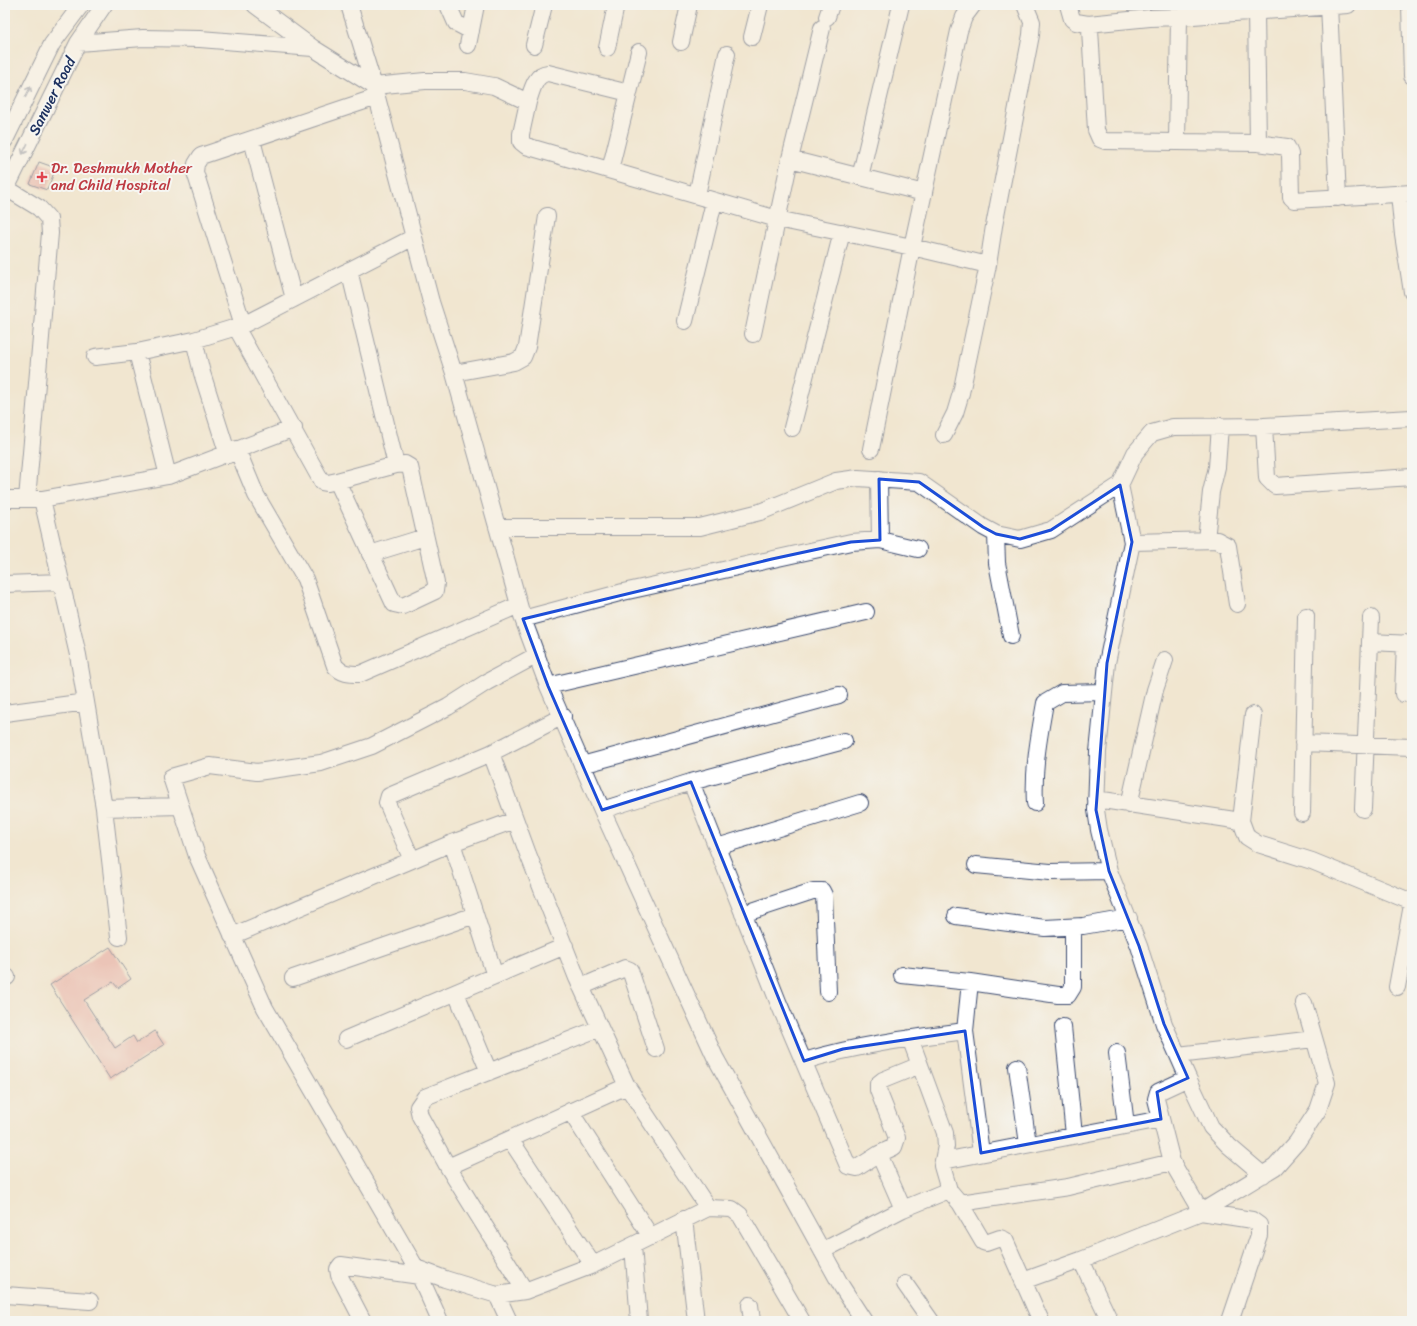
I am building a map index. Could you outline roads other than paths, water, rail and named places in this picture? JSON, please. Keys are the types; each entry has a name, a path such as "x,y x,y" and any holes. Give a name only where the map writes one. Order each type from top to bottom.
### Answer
{"street":[{"name":"Sanwer Road","path":"5,140 10,119 52,44 81,5"},
{"name":"Sanwer Road","path":"6,189 78,43 104,5"},
{"path":"255,5 313,48 376,91"},
{"path":"349,5 376,91 432,302 454,373 521,612 548,686 563,716 582,765 602,810 715,1057 822,1251 864,1321"},
{"path":"448,5 456,23 469,38 476,5"},
{"path":"534,45 544,5"},
{"path":"607,48 616,5"},
{"path":"681,42 689,5"},
{"path":"752,37 760,5"},
{"path":"860,177 901,5"},
{"path":"871,449 912,247 959,31 964,17 974,5"},
{"path":"944,435 955,413 961,393 988,265 1032,35 1032,22 1025,5"},
{"path":"1068,5 1072,19 1076,22 1088,24 1149,11 1179,17 1232,9 1256,12 1329,5 1348,5"},
{"path":"1329,5 1338,198"},
{"path":"1410,5 1412,76"},
{"path":"1256,12 1258,143"},
{"path":"753,334 790,159 827,16"},
{"path":"1177,142 1179,17"},
{"path":"1088,24 1090,29 1097,135 1105,141 1258,143 1287,146 1290,154 1291,197 1294,200 1405,194 1403,235 1412,292"},
{"path":"78,43 143,38 200,39 313,48"},
{"path":"610,170 639,52"},
{"path":"697,195 727,54"},
{"path":"629,93 543,73 538,77 528,102 520,134 521,142 526,146 697,195 714,202 777,219 912,247 988,265"},
{"path":"337,481 394,604 403,606 435,591 437,588 410,468 405,464 396,465 328,483 321,480 240,326 195,172 196,164 201,156 252,140 376,91 425,81 465,81 494,86 528,102"},
{"path":"10,119 37,126"},
{"path":"252,140 294,299"},
{"path":"790,159 924,193"},
{"path":"6,189 39,208 49,218 50,233 34,499 61,582 78,655 104,808 119,937"},
{"path":"685,321 714,202"},
{"path":"454,373 514,362 523,357 527,347 547,216"},
{"path":"792,428 842,232"},
{"path":"95,358 137,352 194,340 240,326 414,237"},
{"path":"349,270 396,465"},
{"path":"194,340 202,374 233,452 305,579 335,666 340,671 347,674 360,674 521,612 623,592 772,558 851,542 880,540 918,549"},
{"path":"137,352 168,476"},
{"path":"497,527 700,527 760,512 836,481 858,478 919,482 989,531 1020,539 1051,530 1120,485 1135,453 1152,433 1172,427 1264,426 1412,418"},
{"path":"1206,540 1210,492 1217,467 1220,426"},
{"path":"1264,426 1267,478 1275,486 1412,476"},
{"path":"5,499 34,499 168,476 294,428"},
{"path":"879,479 880,540"},
{"path":"1120,485 1132,542 1107,663 1096,805 1099,830 1109,871 1129,918 1164,1024 1188,1078 1212,1127 1229,1146 1263,1175"},
{"path":"989,531 997,563 1011,636"},
{"path":"370,554 425,537"},
{"path":"1132,542 1217,540 1228,546 1237,604"},
{"path":"5,584 61,582"},
{"path":"548,686 866,612"},
{"path":"1302,813 1306,616"},
{"path":"1363,809 1371,618"},
{"path":"1370,642 1408,644 1403,694"},
{"path":"440,1321 418,1272 265,1008 197,856 171,777 210,766 258,772 321,763 364,749 448,707 487,682 537,655"},
{"path":"1129,805 1155,690 1165,660"},
{"path":"1035,803 1034,782 1036,749 1045,703 1062,693 1104,692"},
{"path":"582,765 839,695"},
{"path":"5,714 86,702"},
{"path":"1253,715 1241,821 1247,838 1258,844 1312,861 1412,902"},
{"path":"412,860 387,803 389,796 491,752 563,716"},
{"path":"602,810 691,782 844,741"},
{"path":"1303,743 1412,747"},
{"path":"491,752 515,820 565,946 600,1028 627,1086 708,1208"},
{"path":"691,782 779,1004 848,1166 856,1168 894,1147 897,1138 878,1090 878,1084 882,1080 920,1065"},
{"path":"717,848 860,803"},
{"path":"1096,805 1129,805 1241,821"},
{"path":"104,808 180,806"},
{"path":"232,936 452,843 515,820"},
{"path":"452,843 474,915 495,976"},
{"path":"976,865 1050,872 1109,871"},
{"path":"743,914 813,891 822,891 824,896 828,992"},
{"path":"1397,987 1412,905"},
{"path":"293,978 474,915"},
{"path":"956,916 1045,928 1073,927 1129,918"},
{"path":"902,976 970,982 1058,995 1068,995 1072,987 1073,927"},
{"path":"346,1040 565,946"},
{"path":"582,987 625,968 630,970 656,1049"},
{"path":"970,982 965,1032 981,1153"},
{"path":"456,993 489,1072"},
{"path":"1023,1281 1081,1260 1201,1212 1275,1167 1297,1142 1318,1110 1326,1083 1304,1003"},
{"path":"1063,1027 1074,1135"},
{"path":"525,1291 448,1167 420,1116 418,1107 425,1097 600,1028"},
{"path":"804,1061 843,1049 910,1038 965,1032"},
{"path":"910,1038 945,1133 946,1146 942,1166 949,1190 960,1203 983,1242 986,1243 1000,1238 1005,1240 1041,1321"},
{"path":"1178,1055 1314,1039"},
{"path":"1117,1053 1126,1126"},
{"path":"1017,1067 1028,1144"},
{"path":"1188,1078 1158,1092 1156,1099 1172,1162 1201,1212"},
{"path":"448,1167 627,1086"},
{"path":"570,1111 651,1237"},
{"path":"943,1161 1161,1119"},
{"path":"510,1139 592,1265"},
{"path":"879,1154 903,1209"},
{"path":"960,1203 1068,1187 1172,1162"},
{"path":"822,1251 903,1209 949,1190"},
{"path":"363,1321 339,1275 338,1270 340,1266 418,1272 497,1295 525,1291 592,1265 708,1208 732,1209 740,1215 802,1321"},
{"path":"1201,1212 1252,1220 1259,1225 1258,1235 1230,1321"},
{"path":"684,1220 696,1321"},
{"path":"632,1246 639,1321"},
{"path":"1081,1260 1110,1321"},
{"path":"905,1284 931,1321"},
{"path":"5,1295 90,1301"},
{"path":"497,1295 509,1321"},
{"path":"750,1305 752,1321"}],"place":[{"name":"Dr. Deshmukh Mother and Child Hospital","path":"42,177"}]}
